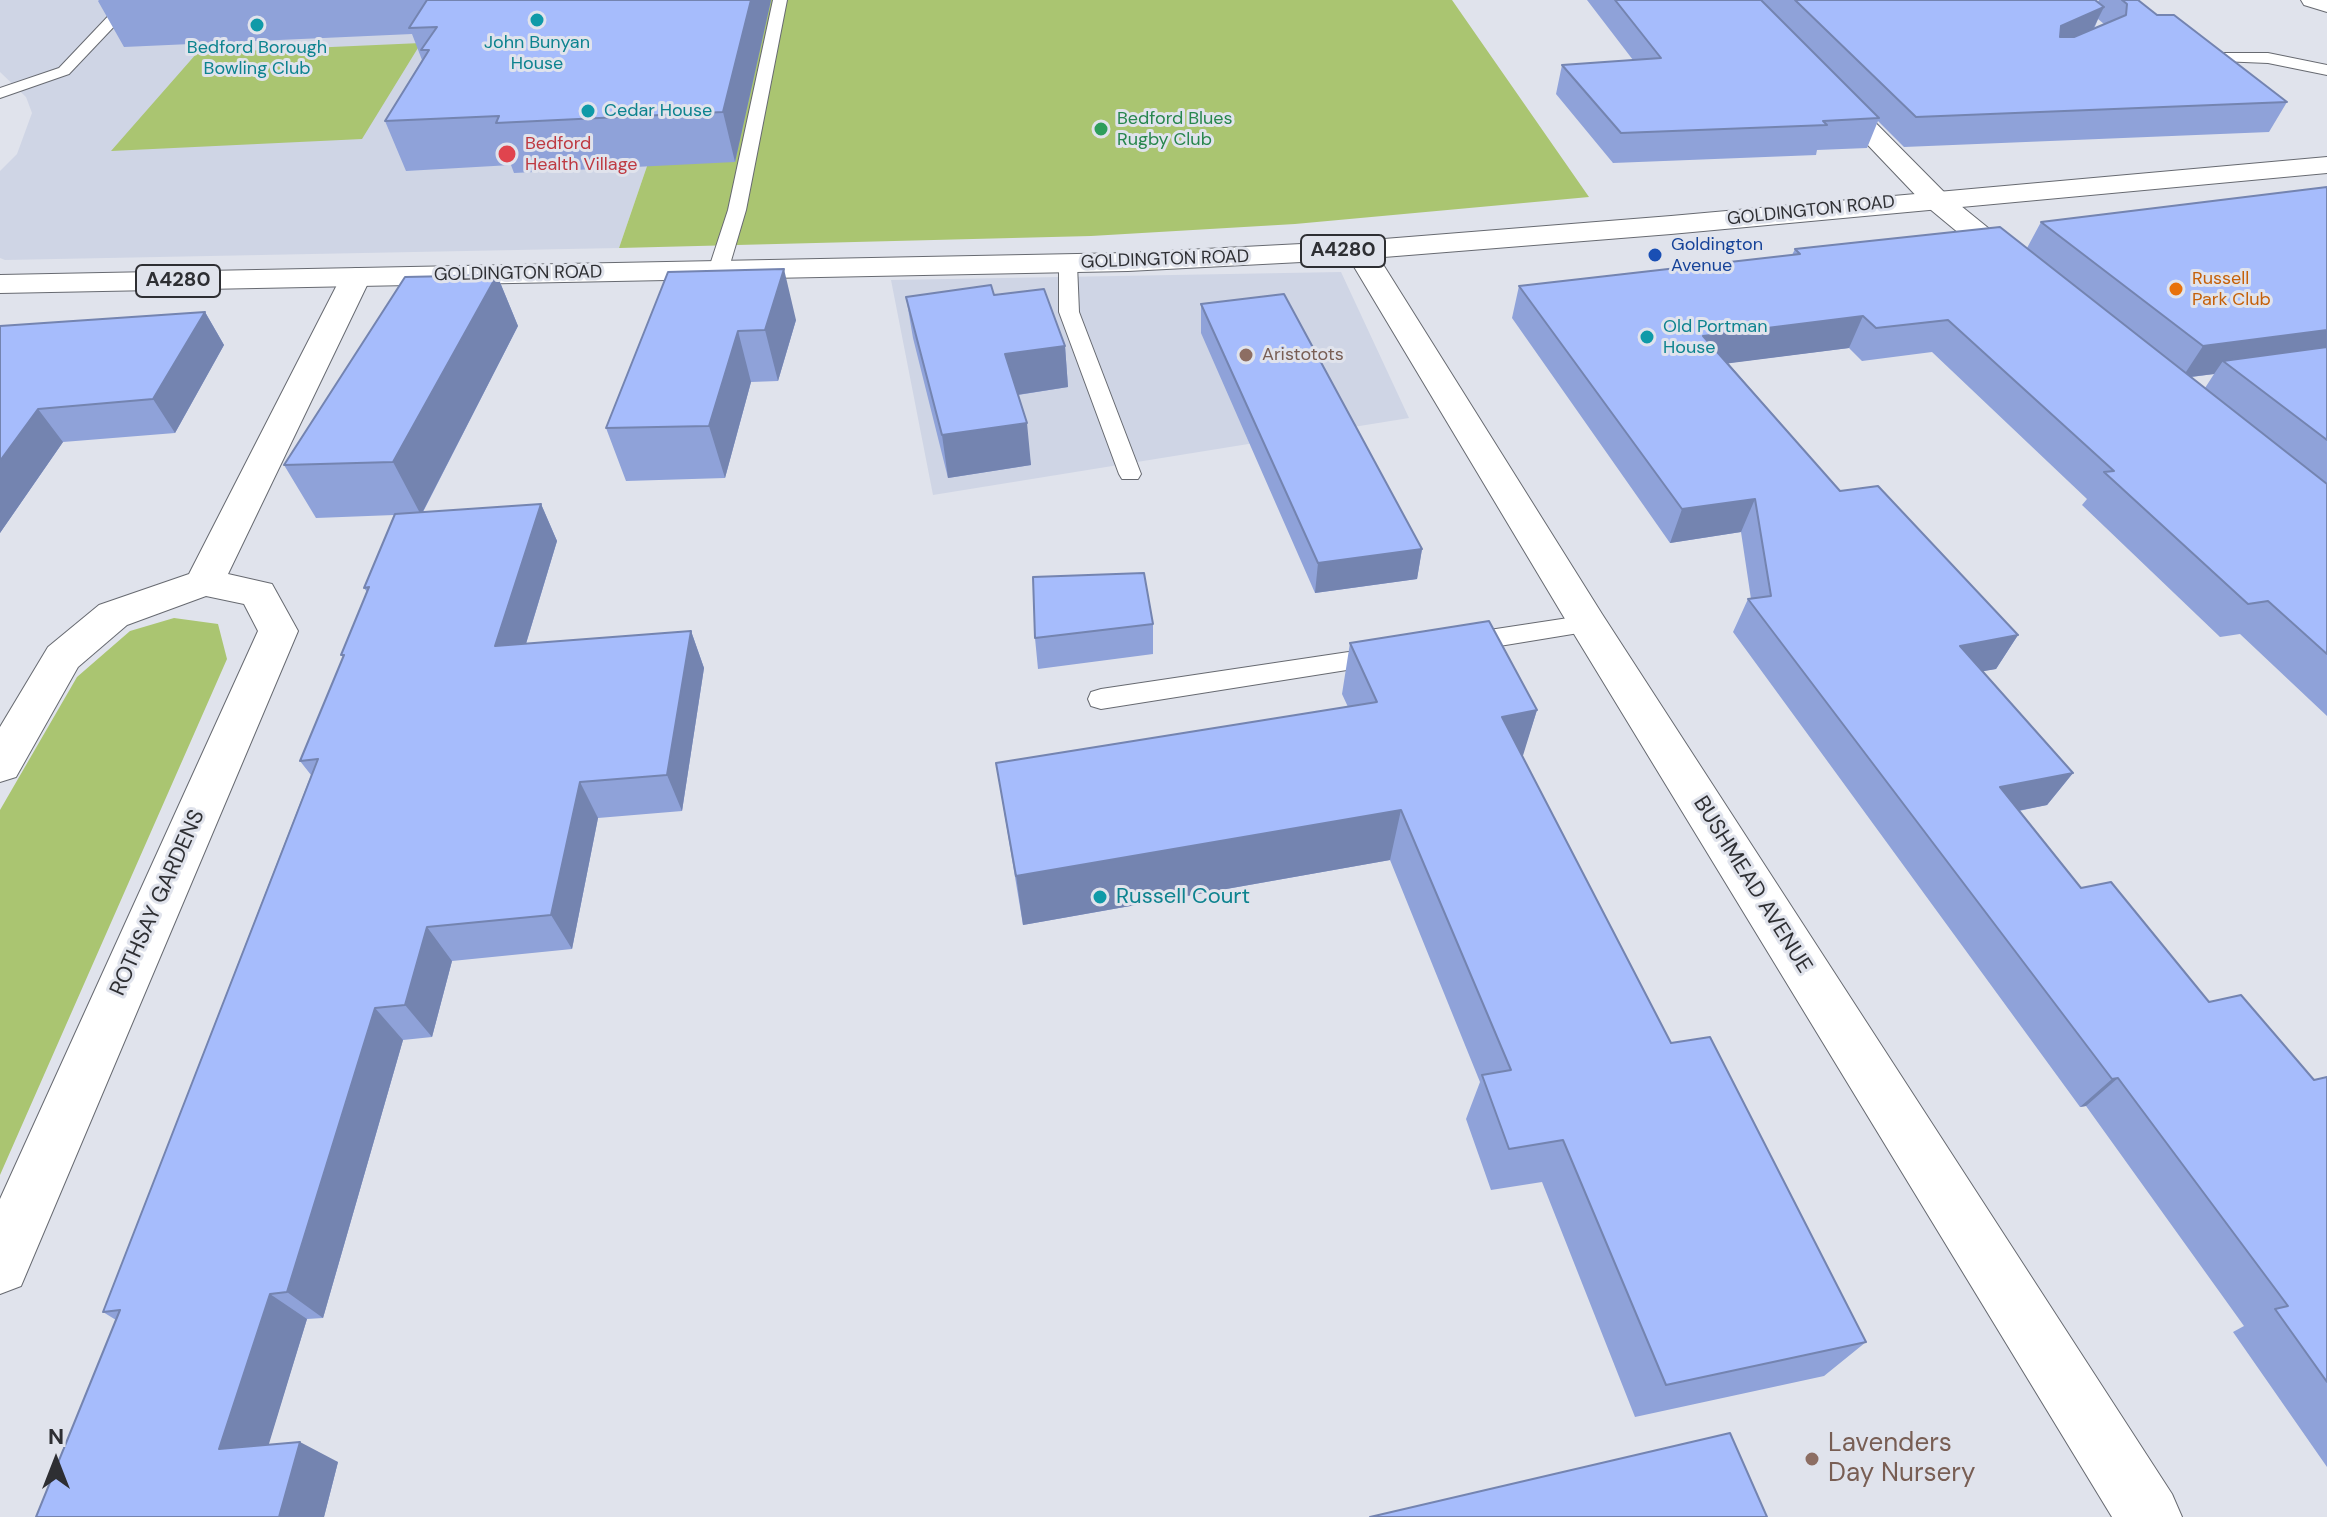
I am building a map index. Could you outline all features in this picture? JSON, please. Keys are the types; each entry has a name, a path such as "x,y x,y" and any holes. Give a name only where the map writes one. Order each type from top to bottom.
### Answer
{"street":[{"path":"1817,78 1935,199 2046,289"},
{"name":"GOLDINGTON ROAD","path":"0,284 1068,264 1359,250 2327,165"},
{"name":"BUSHMEAD AVENUE","path":"1359,250 1588,624 2149,1517"},
{"path":"204,583 356,277"},
{"name":"ROTHSAY GARDENS","path":"0,765 63,657 113,615 204,583 258,593 278,631 0,1265"}],"lane":[{"path":"718,271 737,210 780,0"},
{"path":"0,93 64,71 119,13"},
{"path":"2225,58 2268,58 2327,70"},
{"path":"1068,264 1069,312 1130,474"},
{"path":"1431,648 1588,624"},
{"path":"1101,699 1400,653"}],"shaded area":[{"path":"0,0 707,0 619,248 5,260 0,258 0,171 17,154 32,113 26,97 0,72"},
{"path":"1341,272 1409,418 933,495 891,280"}],"green space":[{"name":"Bedford Blues Rugby Club","path":"707,0 1452,0 1589,197 1295,224 1091,236 619,248"},
{"path":"421,43 362,139 111,151 197,53"},
{"path":"174,618 218,624 227,659 0,1175 0,810 77,677 130,631"}],"building":[{"path":"427,0 751,0 723,112 496,123 499,116 385,121 429,50 421,50 437,27 409,28"},
{"path":"1615,0 1761,0 1879,118 1823,121 1827,125 1621,133 1562,65 1661,58"},
{"path":"1795,0 2095,0 2104,7 2061,26 2060,37 2074,37 2126,15 2127,4 2122,0 2138,0 2157,15 2174,15 2287,102 1916,117"},
{"path":"2327,187 2327,330 2203,346 2041,222"},
{"path":"2000,227 2327,484 2327,654 2268,601 2248,604 2104,472 2114,471 1948,320 1876,328 1863,316 1703,336 1840,491 1878,486 2018,635 1960,646 2073,773 2000,787 2081,888 2111,882 2209,1002 2241,995 2314,1080 2327,1077 2327,1382 2275,1309 2288,1306 2118,1078 2112,1079 1748,599 1771,596 1755,499 1682,509 1519,286 1800,254 1795,249"},
{"path":"784,269 765,330 738,331 709,426 606,428 668,272"},
{"path":"497,275 393,462 284,465 405,277"},
{"path":"991,285 994,295 1044,289 1065,346 1005,354 1027,423 942,435 906,297"},
{"path":"1284,294 1422,549 1318,563 1201,304"},
{"path":"205,312 153,399 38,409 0,461 0,326"},
{"path":"2327,347 2327,440 2223,361"},
{"path":"541,504 495,646 691,631 667,775 580,782 551,915 427,927 405,1005 375,1008 287,1292 270,1294 219,1449 300,1442 279,1517 36,1517 120,1310 103,1312 318,759 300,761 344,655 341,655 369,587 364,588 395,514"},
{"path":"1144,573 1153,624 1035,638 1033,577"},
{"path":"1489,621 1537,710 1502,717 1671,1043 1710,1037 1866,1342 1666,1385 1563,1140 1509,1149 1482,1075 1511,1070 1401,810 1016,876 996,763 1377,702 1350,643"},
{"path":"1730,1433 1767,1517 1370,1517"}],"place":[{"name":"John Bunyan House","path":"537,20"},
{"name":"Bedford Borough Bowling Club","path":"257,25"},
{"name":"Cedar House","path":"588,111"},
{"name":"Bedford Blues Rugby Club","path":"1101,129"},
{"name":"Bedford Health Village","path":"507,154"},
{"name":"Goldington Avenue","path":"1655,255"},
{"name":"Russell Park Club","path":"2176,289"},
{"name":"Old Portman House","path":"1647,337"},
{"name":"Aristotots","path":"1246,355"},
{"name":"Russell Court","path":"1100,897"},
{"name":"Lavenders Day Nursery","path":"1812,1459"}]}
